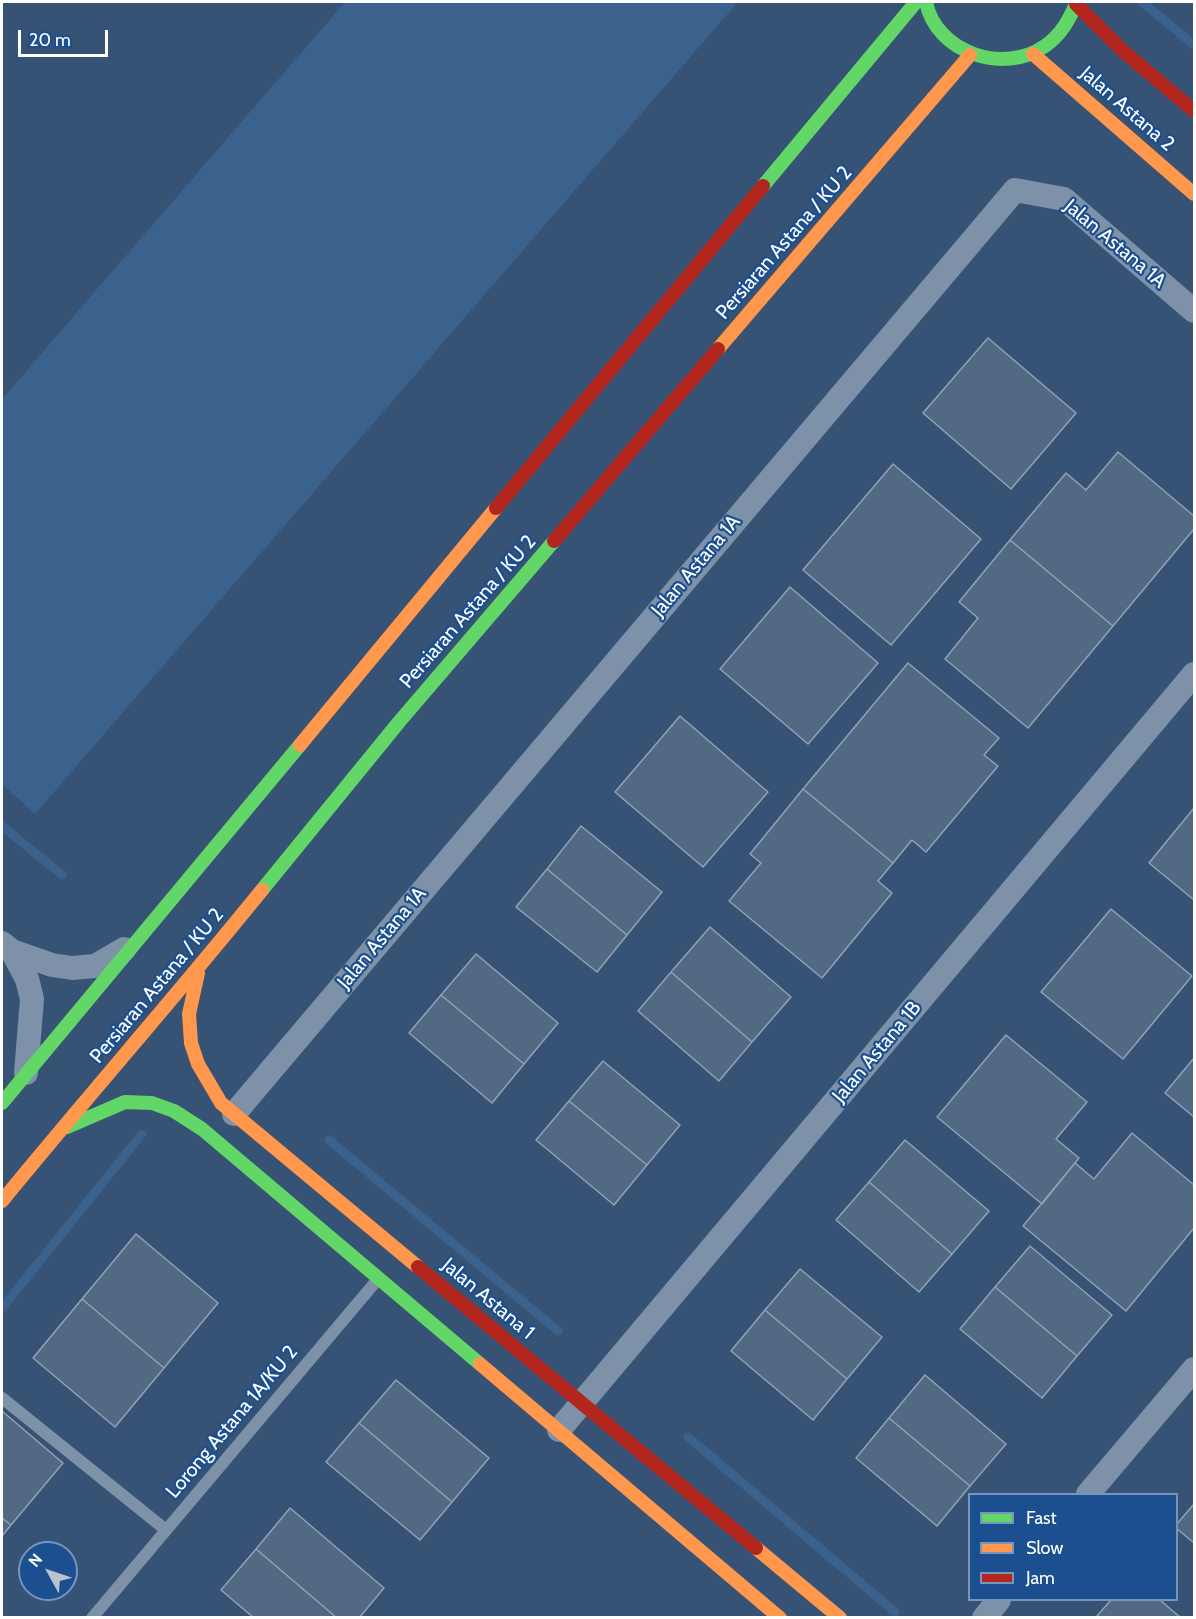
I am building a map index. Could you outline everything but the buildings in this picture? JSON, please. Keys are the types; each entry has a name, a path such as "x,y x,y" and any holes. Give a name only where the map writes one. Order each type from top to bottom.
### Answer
{"street":[{"path":"2,1103 916,2"},
{"path":"926,2 931,19 948,40 970,55 991,60 1013,60 1033,54 1052,41 1067,24 1077,3"},
{"name":"Jalan Astana 2","path":"1077,3 1122,50 1194,111"},
{"name":"Jalan Astana 2","path":"1033,54 1194,194"},
{"name":"Persiaran Astana / KU 2","path":"2,1201 199,968 399,722 970,55"},
{"name":"Jalan Astana 1A","path":"234,1113 1015,190 1064,199 1194,311"},
{"name":"Jalan Astana 1B","path":"559,1430 1194,674"},
{"path":"7,947 52,965 72,968 95,966 119,953 148,928"},
{"path":"7,947 27,979 32,999 27,1073"},
{"name":"Jalan Astana 1","path":"199,968 188,1018 191,1048 221,1103 234,1113 559,1430 780,1617"},
{"name":"Jalan Astana 1","path":"60,1130 125,1102 152,1103 174,1111 582,1403 840,1617"},
{"path":"1089,1493 1194,1369"},
{"path":"984,1617 997,1601"}],"lane":[{"name":"Lorong Astana 1A/KU 2","path":"92,1617 389,1265"},
{"path":"2,1398 166,1530"}],"water":[{"path":"345,2 738,2 35,814 2,784 2,399"}],"waterway":[{"path":"1142,2 1194,45"},
{"path":"2,826 62,875"},
{"path":"2,1308 142,1134"},
{"path":"329,1140 558,1331"},
{"path":"688,1437 895,1612"}],"traffic: fast":[{"path":"763,186 916,2"},
{"path":"926,2 932,20 957,46 974,54 1011,59 1029,55 1051,42 1064,27 1077,2"},
{"path":"262,890 399,722 554,541"},
{"path":"2,1103 300,745"},
{"path":"67,1127 125,1102 152,1103 174,1111 202,1129 480,1364"}],"traffic: slow":[{"path":"1033,54 1194,194"},
{"path":"718,349 970,55"},
{"path":"300,745 496,508"},
{"path":"2,1201 262,890"},
{"path":"198,973 189,1014 191,1043 198,1064 221,1103 418,1267"},
{"path":"480,1364 780,1618"},
{"path":"756,1548 840,1618"}],"traffic: jam":[{"path":"1076,4 1122,50 1194,111"},
{"path":"496,508 763,186"},
{"path":"554,541 718,349"},
{"path":"418,1267 756,1548"}]}
